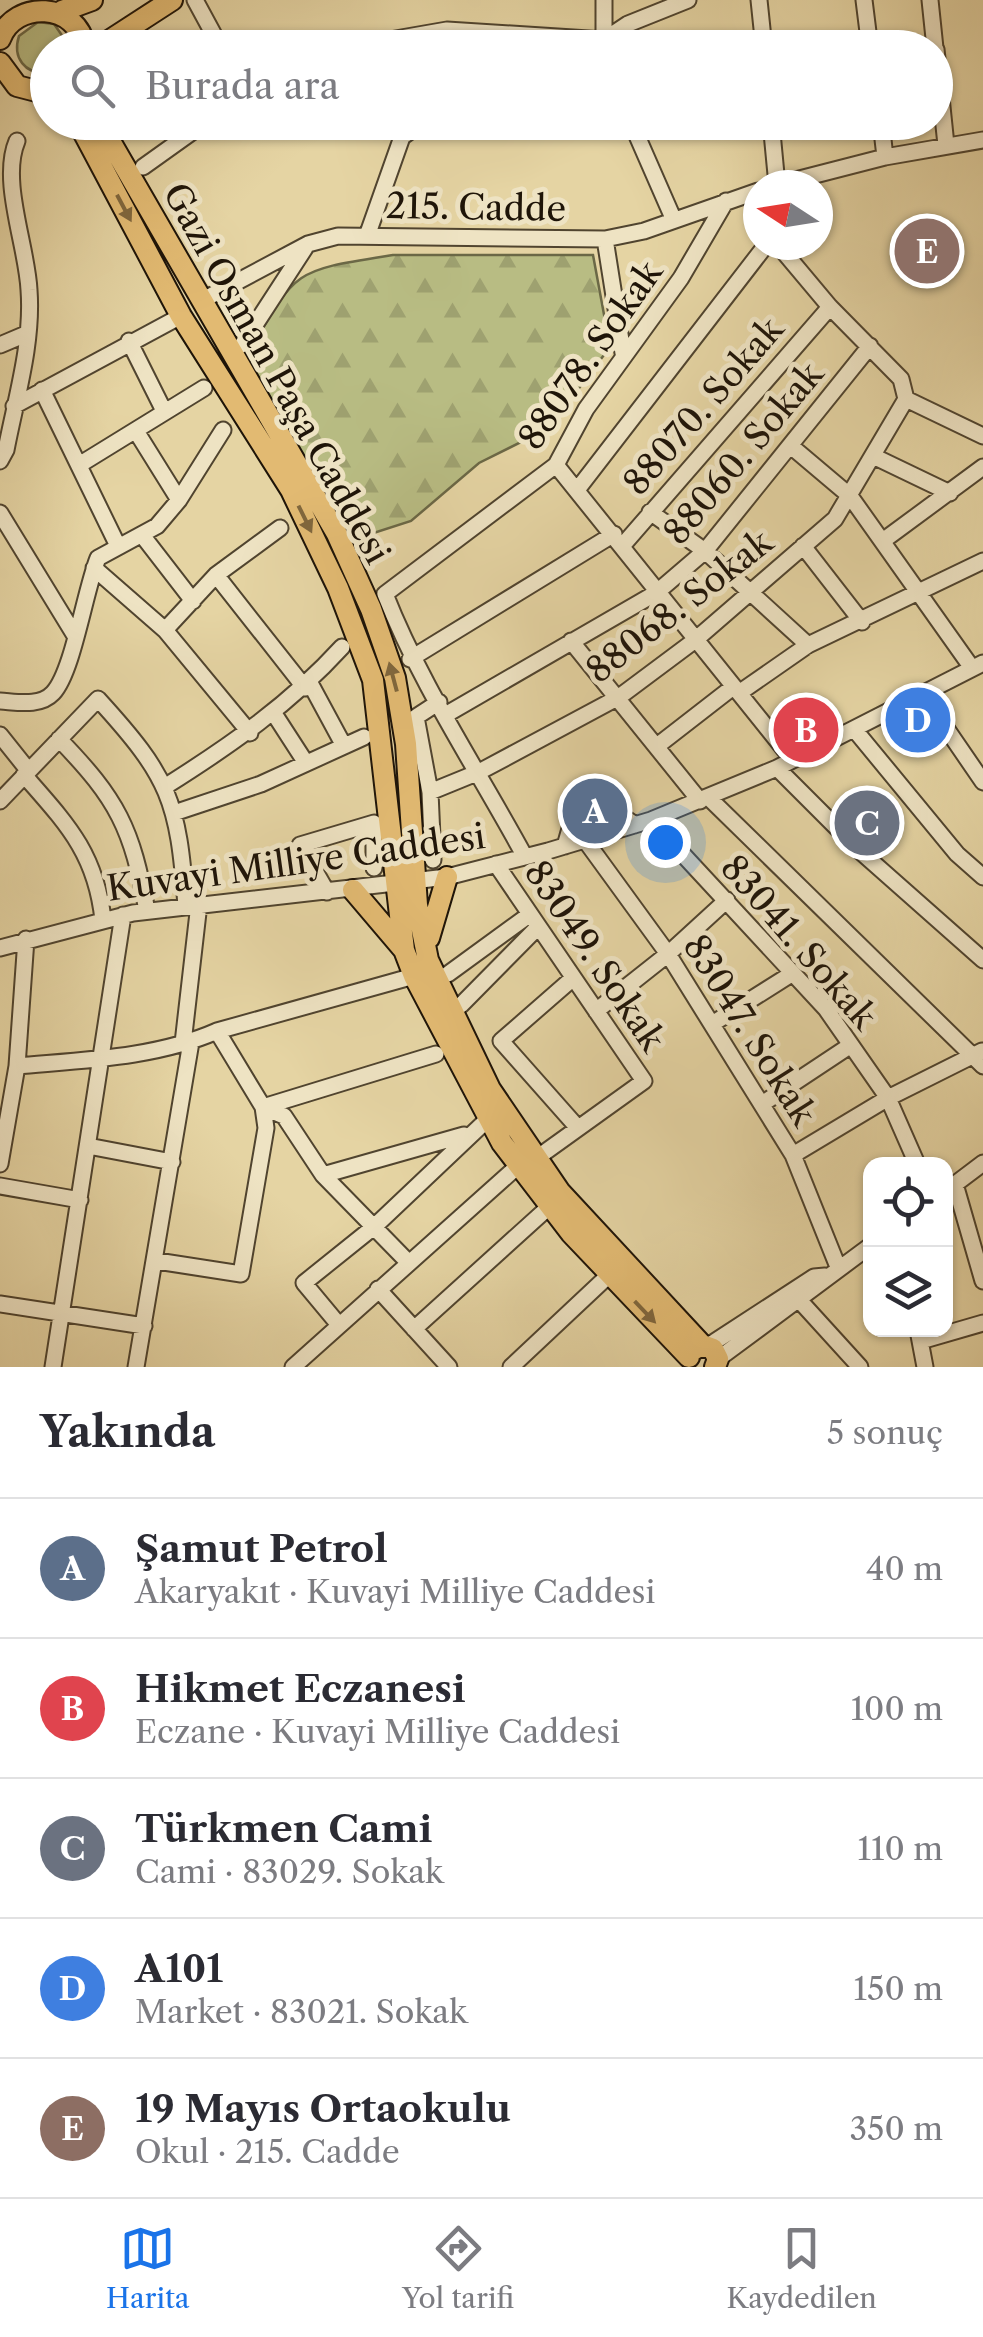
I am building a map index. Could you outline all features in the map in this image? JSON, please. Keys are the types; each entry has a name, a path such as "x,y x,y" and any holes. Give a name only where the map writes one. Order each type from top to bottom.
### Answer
{"main road":[{"path":"0,40 7,10 92,0"},
{"path":"126,30 172,0"},
{"path":"53,6 80,30"},
{"path":"0,63 17,86 30,90"},
{"path":"0,100 30,96"},
{"name":"Gazi Osman Paşa Caddesi","path":"88,140 181,316 291,490 338,588 373,680 421,968 489,1118 607,1246 703,1360"},
{"name":"Gazi Osman Paşa Caddesi","path":"108,140 338,534 371,610 395,678 400,711 406,883 404,950 421,968 490,1089 550,1206 610,1275 703,1360"},
{"path":"421,968 446,877"},
{"path":"353,890 404,950"}],"street":[{"path":"195,0 211,30"},
{"path":"601,30 604,0"},
{"path":"620,30 688,0"},
{"path":"759,0 762,30"},
{"path":"864,0 868,30"},
{"path":"930,0 933,30"},
{"path":"143,167 181,140"},
{"path":"367,236 401,140"},
{"path":"639,140 673,218"},
{"path":"772,140 775,170"},
{"path":"883,140 885,157"},
{"path":"945,140 946,145"},
{"path":"833,170 983,140"},
{"path":"0,461 14,406 30,290 6,165 17,142"},
{"name":"215. Cadde","path":"201,301 308,244 338,236 605,238 644,232 673,218 743,197"},
{"name":"88078. Sokak","path":"410,659 385,594 556,465 624,353 681,278 726,201"},
{"path":"605,238 624,353"},
{"path":"242,345 308,244"},
{"path":"577,490 754,260"},
{"path":"791,260 900,379 906,399 983,436"},
{"name":"88070. Sokak","path":"410,659 618,540 650,512 830,307"},
{"path":"14,406 181,316"},
{"path":"0,345 26,334"},
{"path":"129,341 164,411"},
{"name":"88060. Sokak","path":"443,708 572,642 656,593 704,551 792,448 870,346"},
{"path":"79,465 204,388"},
{"path":"42,390 118,546"},
{"name":"88068. Sokak","path":"430,792 480,772 619,697 694,641 835,519 906,399"},
{"path":"1,698 31,703 53,692 64,673 98,558 157,526 180,500 223,430"},
{"path":"136,431 180,500"},
{"path":"792,448 850,496 977,666"},
{"path":"873,456 950,493"},
{"path":"556,465 736,690 785,764 861,852 983,960"},
{"path":"884,540 983,467"},
{"path":"650,512 704,551 808,645"},
{"path":"0,513 74,634"},
{"path":"165,630 216,575 280,528"},
{"path":"142,535 193,601"},
{"path":"803,546 862,622"},
{"path":"657,746 808,645 983,561"},
{"path":"94,568 165,630 250,733"},
{"path":"216,575 308,685 344,746"},
{"path":"572,642 705,800 980,1057 888,1098 793,1155"},
{"path":"166,786 250,733 308,685 342,647"},
{"path":"410,659 443,708 526,857"},
{"name":"Kuvayi Milliye Caddesi","path":"0,948 147,911 446,877 565,846 705,800 785,764 977,666"},
{"path":"922,692 980,772"},
{"path":"0,801 98,700 147,753 166,786 174,813 193,905 187,1043 172,1162 136,1367"},
{"path":"433,860 430,792 416,717 443,708"},
{"path":"273,712 306,763"},
{"path":"854,729 957,854 983,877"},
{"path":"0,735 89,856 100,886 103,920"},
{"path":"174,813 261,784 364,737"},
{"path":"59,739 113,799 130,841 147,911"},
{"path":"565,846 571,825 615,811 643,823"},
{"path":"328,892 300,845 374,823 374,868"},
{"name":"83041. Sokak","path":"643,823 727,900 793,973 888,1098 914,1157"},
{"name":"83047. Sokak","path":"585,840 668,954 793,1155 827,1277"},
{"name":"83049. Sokak","path":"496,864 644,1081 578,1128"},
{"path":"596,1011 668,954 727,900"},
{"path":"53,1367 123,916"},
{"path":"448,974 533,921"},
{"path":"461,1005 533,921"},
{"path":"0,1164 17,1060 26,940"},
{"path":"0,1051 17,1060 100,1059 187,1043 421,968"},
{"path":"712,1024 793,973"},
{"path":"293,1367 526,1162 578,1128 501,1040 572,980"},
{"path":"156,1261 241,1274 266,1128 264,1107 218,1031"},
{"path":"762,1104 850,1044"},
{"path":"264,1107 436,1054"},
{"path":"264,1107 284,1116 323,1175 408,1262"},
{"path":"339,1324 304,1283 375,1226 489,1118"},
{"path":"323,1175 468,1134"},
{"path":"88,1146 172,1162"},
{"path":"953,1186 983,1163"},
{"path":"0,1186 80,1200"},
{"path":"953,1197 983,1282"},
{"path":"414,1329 550,1206"},
{"path":"703,1360 800,1301 869,1247"},
{"path":"511,1367 610,1275"},
{"path":"703,1360 814,1278 827,1277"},
{"path":"378,1289 449,1367"},
{"path":"800,1301 860,1367"},
{"path":"0,1304 144,1326"},
{"path":"906,1367 922,1347 983,1324"}],"green space":[{"path":"38,22 54,24 58,30 30,30 30,70 19,58 19,36"},
{"path":"393,255 593,255 610,347 549,428 479,463 411,521 355,539 320,496 246,357 276,306 301,279 335,265"}],"place":[{"name":"19 Mayıs Ortaokulu","path":"927,251"},
{"name":"A101","path":"918,720"},
{"name":"Hikmet Eczanesi","path":"806,730"},
{"name":"Şamut Petrol","path":"595,811"},
{"name":"Türkmen Cami","path":"867,823"}]}
